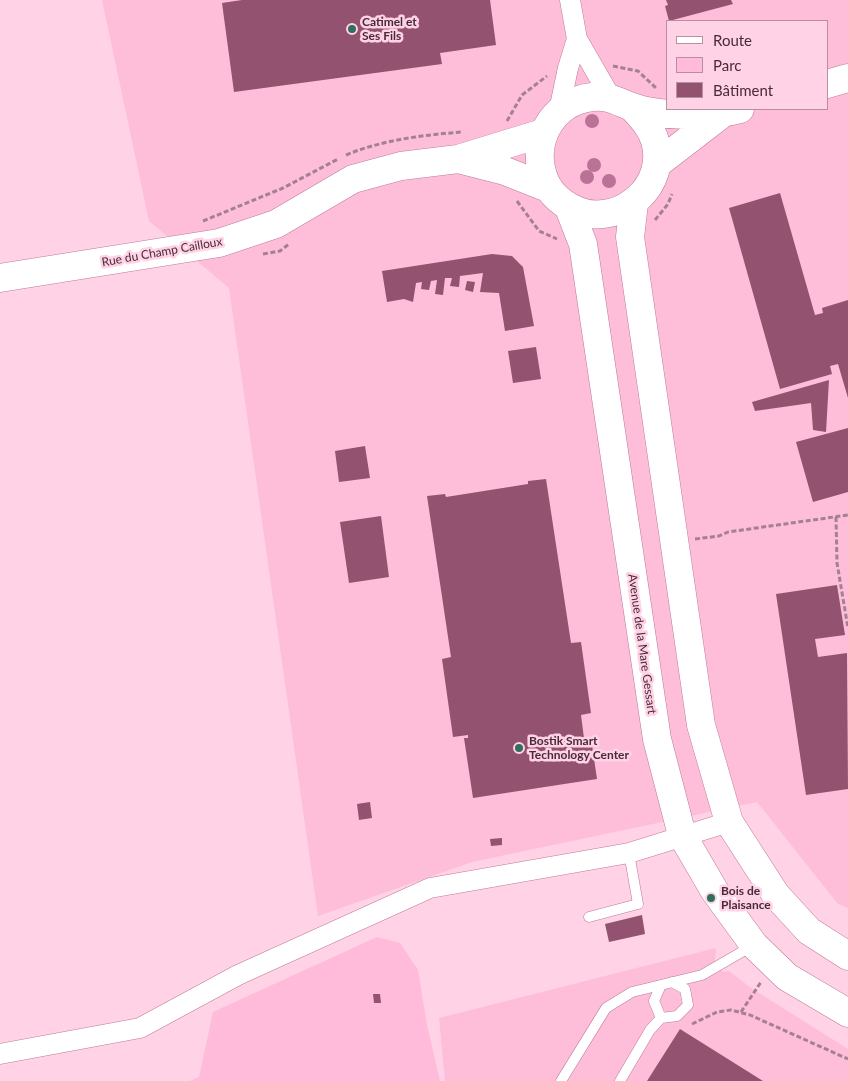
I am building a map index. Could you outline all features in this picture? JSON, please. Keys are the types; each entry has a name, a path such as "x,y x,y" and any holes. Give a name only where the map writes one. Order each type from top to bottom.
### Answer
{"street":[{"path":"570,0 577,39 622,103 647,122 656,142 657,164 653,178 645,192 634,203 613,213 590,215 569,208 557,199 548,188 540,170 539,152 543,133 559,111 574,102 593,97 622,103 677,114 731,111"},
{"path":"559,111 568,68 577,39"},
{"path":"828,84 848,78"},
{"path":"657,164 731,111"},
{"name":"Rue du Champ Cailloux","path":"0,278 219,244 276,224 353,179 401,166 458,159 543,133"},
{"name":"Rue du Champ Cailloux","path":"458,159 505,171 548,188"},
{"path":"634,203 630,237 700,716 729,822 776,894 809,931 848,956"},
{"name":"Avenue de la Mare Gessart","path":"569,208 583,244 656,740 682,835 714,890 754,945 787,977 848,1013"},
{"path":"0,1054 140,1028 238,975 430,888 629,853 729,822"}],"lane":[{"path":"589,917 638,904 629,853"},
{"path":"561,1081 606,1008 632,992 702,975 754,945"},
{"path":"620,1081 650,1030 661,1018 677,1016 688,1005 685,989 672,982"},
{"path":"661,985 654,1001 661,1018"}],"path":[{"path":"193,224 283,188 322,166 365,147 397,140 471,132"},
{"path":"695,540 719,536 728,532 848,516"},
{"path":"836,517 837,563 848,628"},
{"path":"693,531 696,547"},
{"path":"741,1012 753,990 765,976"},
{"path":"689,1025 717,1012 731,1010 741,1012 848,1059"}],"shaded area":[{"path":"102,0 848,0 848,908 838,904 757,802 472,862 318,916 229,288 149,221"},
{"path":"716,948 715,959 723,972 729,971 751,988 848,1049 848,1081 445,1081 439,1018"}],"green space":[{"path":"377,937 400,943 418,970 427,1025 440,1081 190,1081 199,1077 213,1012"}],"building":[{"path":"242,0 490,0 496,45 440,53 442,64 234,92 222,3"},
{"path":"666,0 731,0 733,4 673,20 669,20 665,6 668,5"},
{"path":"780,193 815,315 823,313 822,308 848,300 848,398 838,364 830,366 832,374 780,389 729,208"},
{"path":"492,254 512,256 523,267 534,326 505,331 499,293 480,292 483,273 460,276 459,287 450,286 452,278 445,278 443,295 435,294 437,280 431,281 429,290 421,289 422,282 416,283 413,302 404,299 387,302 382,271"},
{"path":"467,281 475,282 473,292 465,290"},
{"path":"536,347 541,379 513,383 508,351"},
{"path":"829,380 826,432 813,430 811,403 755,411 752,402"},
{"path":"848,428 848,492 813,502 796,442"},
{"path":"365,446 370,478 339,482 335,451"},
{"path":"546,479 571,643 581,642 591,713 581,715 585,746 592,745 597,779 473,798 464,738 468,738 468,735 453,737 442,659 451,657 427,496 445,494 446,497 528,484 528,481"},
{"path":"381,516 389,577 349,583 340,522"},
{"path":"837,585 845,635 815,639 818,657 847,653 848,789 806,795 776,594"},
{"path":"370,802 372,818 359,820 357,804"},
{"path":"502,838 502,845 491,846 490,839"},
{"path":"642,915 645,934 609,942 605,924"},
{"path":"373,994 380,994 381,1003 374,1003"},
{"path":"680,1029 763,1081 647,1081"}],"place":[{"name":"Catimel et Ses Fils","path":"352,29"},
{"name":"Bostik Smart Technology Center","path":"519,748"},
{"name":"Bois de Plaisance","path":"711,898"}]}
